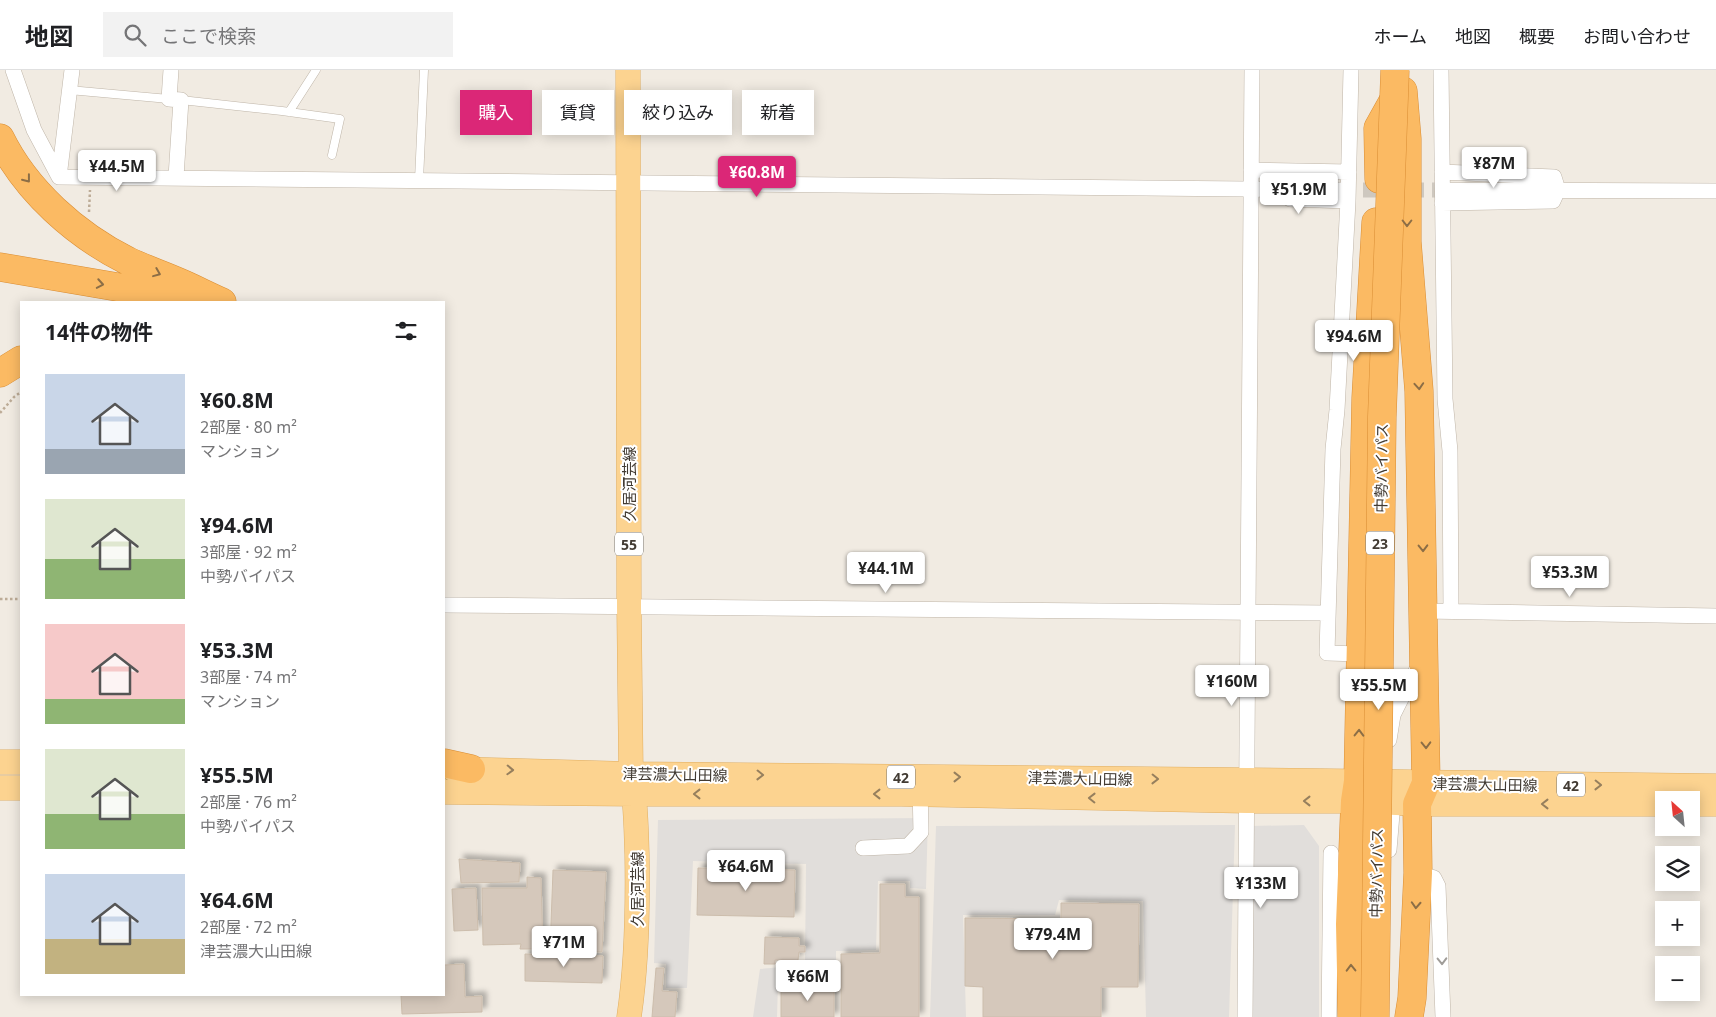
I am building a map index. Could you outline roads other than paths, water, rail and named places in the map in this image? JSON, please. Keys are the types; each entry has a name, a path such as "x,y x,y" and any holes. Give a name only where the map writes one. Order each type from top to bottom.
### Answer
{"highway":[{"path":"1396,70 1397,95 1378,128 1380,167 1366,398 1360,654 1389,792 1418,873 1412,998 1409,1017"},
{"name":"中勢バイパス","path":"1375,1017 1382,417 1396,70"},
{"path":"1352,1017 1350,924 1389,792 1425,658 1420,391 1407,242 1407,140 1401,70"},
{"path":"0,138 14,162 29,182 63,218 94,242 128,261 220,301"},
{"path":"0,267 187,301"},
{"path":"0,282 91,301"},
{"path":"0,372 20,361"},
{"path":"445,763 471,769"}],"main road":[{"name":"久居河芸線","path":"628,70 629,607 637,925 634,972 628,1017"},
{"path":"0,762 20,762"},
{"name":"津芸濃大山田線","path":"445,769 471,769 633,784"},
{"name":"津芸濃大山田線","path":"445,792 633,784 920,786 1389,792 1655,804"},
{"name":"津芸濃大山田線","path":"1389,792 1716,786"},
{"path":"0,788 20,788"},
{"path":"1700,804 1716,804"}],"street":[{"path":"13,70 34,130 59,177"},
{"path":"59,177 72,70"},
{"path":"171,70 175,100 176,177"},
{"path":"1245,1017 1252,70"},
{"path":"1351,70 1349,172 1344,195 1338,410 1333,449 1327,653 1360,654"},
{"path":"1441,70 1442,172 1445,197 1446,399 1450,450 1451,611"},
{"path":"1251,170 1349,172"},
{"path":"1442,172 1554,177 1558,190"},
{"path":"59,177 629,182 1344,195"},
{"path":"1445,197 1558,190 1716,191"},
{"path":"445,605 1328,613"},
{"path":"1424,611 1716,616"},
{"path":"1350,924 1364,908 1389,852 1389,792 1393,715 1410,681 1425,658"},
{"path":"863,848 908,846 921,832 920,786"},
{"path":"1329,1017 1331,853"},
{"path":"1418,873 1434,878 1438,886 1443,1017"}],"lane":[{"path":"289,112 316,70"},
{"path":"419,180 424,70"},
{"path":"70,90 289,112 340,119 332,155"}],"tunnel":[{"path":"1340,190 1448,190"}]}
